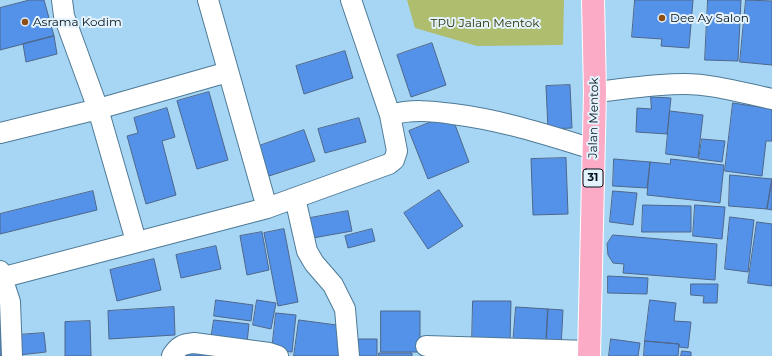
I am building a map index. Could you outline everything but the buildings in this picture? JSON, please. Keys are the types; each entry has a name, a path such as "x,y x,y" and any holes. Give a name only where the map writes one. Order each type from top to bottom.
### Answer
{"highway":[{"name":"Jalan Mentok","path":"589,353 595,92 593,0"}],"street":[{"path":"62,0 64,16 98,109 136,241"},
{"path":"208,0 267,208"},
{"path":"12,356 10,302 1,275 267,208 389,164 394,160 397,151 390,115 351,0"},
{"path":"0,133 98,109 228,72"},
{"path":"595,92 653,85 685,84 714,87 772,99"},
{"path":"390,115 418,110 473,117 508,123 593,148"},
{"path":"295,198 307,251 333,285 345,309 349,356"},
{"path":"172,356 178,347 184,344 194,343 269,353 278,356"},
{"path":"426,346 589,353"}],"green space":[{"name":"TPU Jalan Mentok","path":"407,0 564,0 563,45 477,46 415,28"}],"place":[{"name":"Dee Ay Salon","path":"662,18"},
{"name":"Asrama Kodim","path":"25,22"}]}
